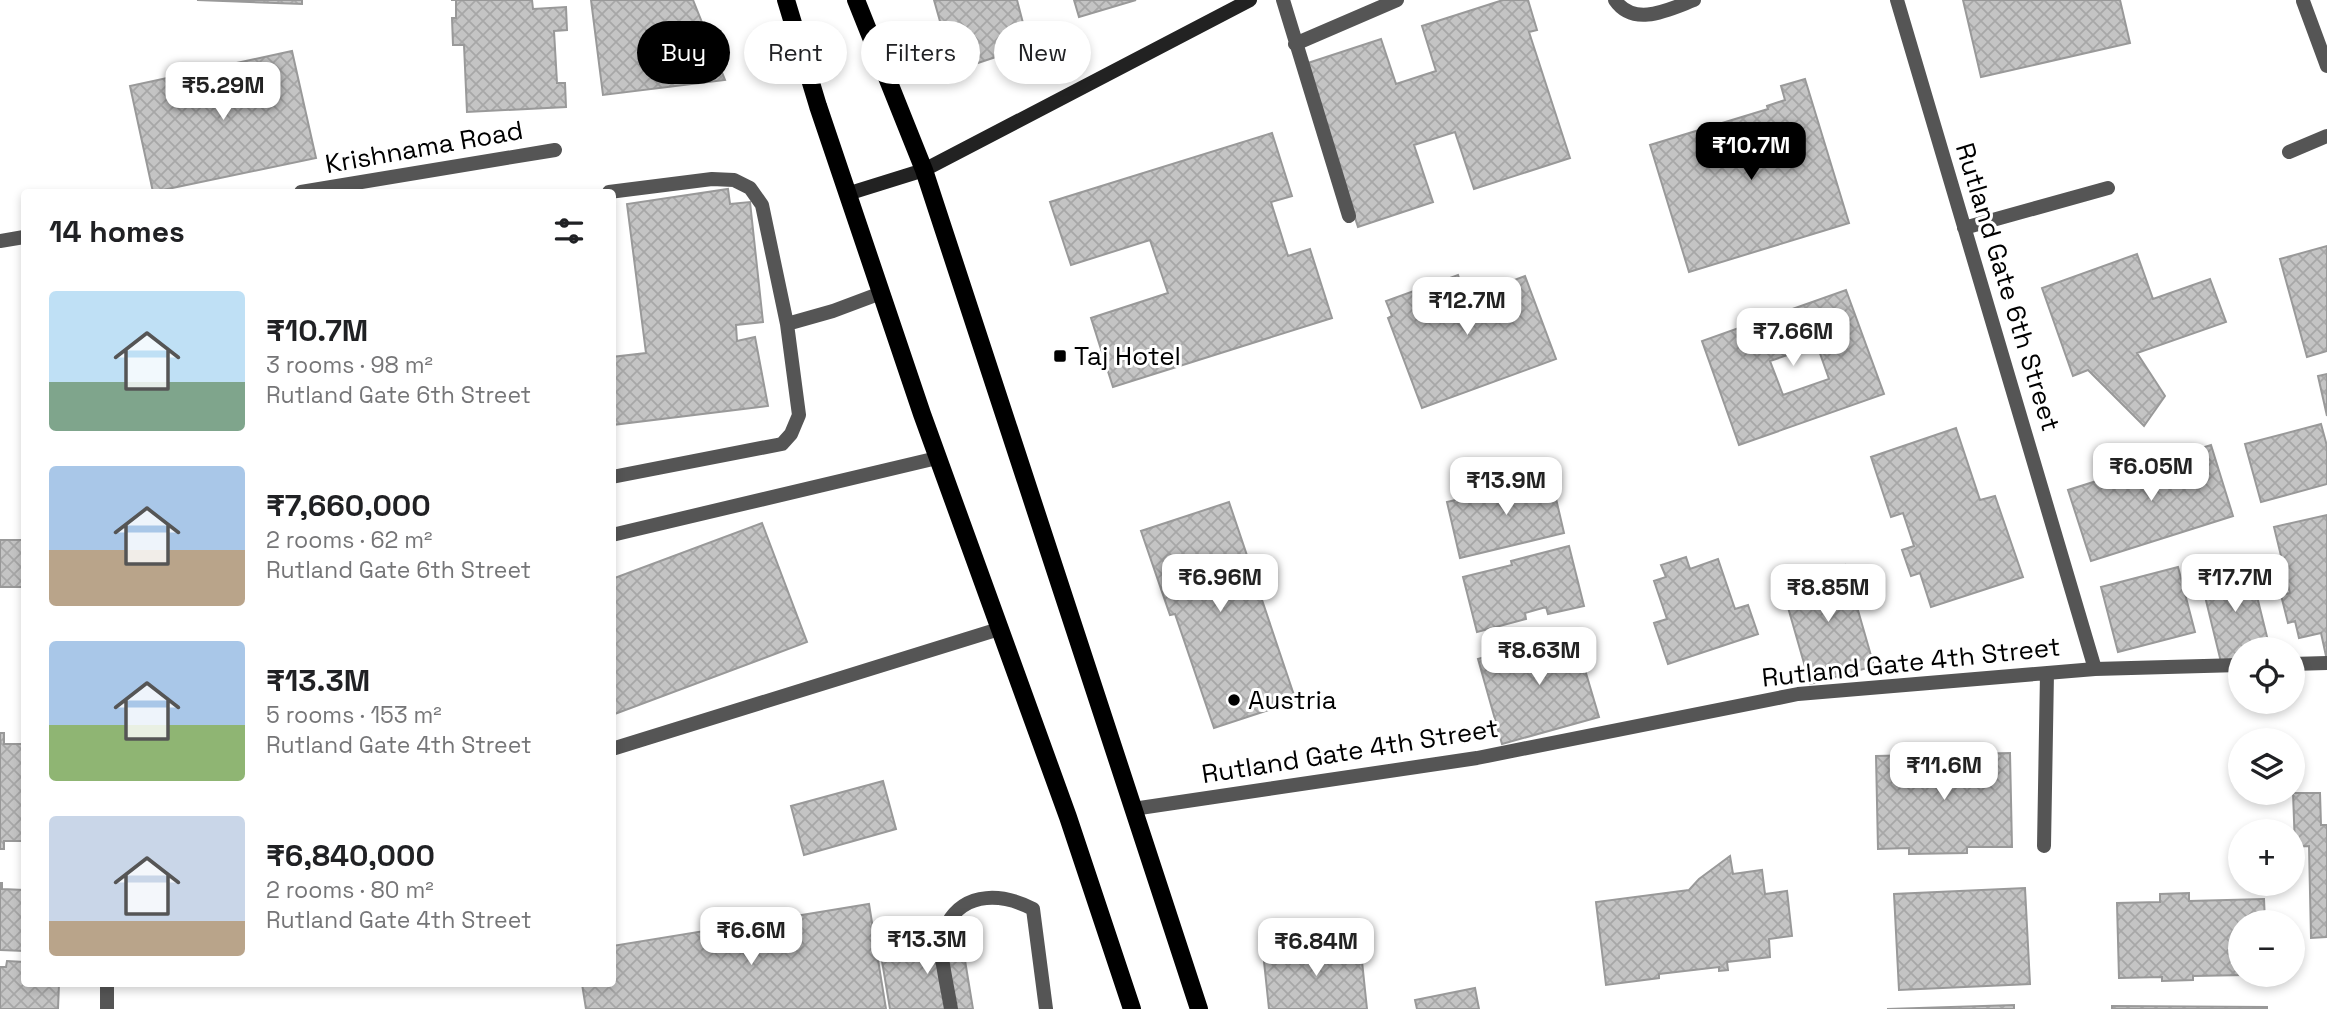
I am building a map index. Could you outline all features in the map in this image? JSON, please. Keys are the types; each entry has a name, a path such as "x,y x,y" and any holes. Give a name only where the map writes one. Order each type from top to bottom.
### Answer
{"main road":[{"path":"786,0 937,458 1068,817 1132,1009"},
{"path":"856,0 924,170 1199,1009"}],"street":[{"path":"848,194 924,170 1250,0"},
{"path":"1283,0 1349,216"},
{"path":"1295,44 1374,4 1397,0"},
{"path":"1615,0 1622,9 1646,15 1694,0"},
{"name":"Rutland Gate 6th Street","path":"1897,0 2095,669"},
{"path":"2303,1 2327,66"},
{"path":"2289,152 2327,136"},
{"name":"Krishnama Road","path":"319,189 555,150"},
{"path":"616,191 712,179 734,180 750,188 762,205 787,324 799,415 791,433 782,444 616,476"},
{"path":"1964,229 2108,188"},
{"path":"0,241 21,238"},
{"path":"787,324 881,293"},
{"path":"616,534 937,458"},
{"path":"616,747 999,629"},
{"path":"2305,664 2327,663"},
{"name":"Rutland Gate 4th Street","path":"1133,809 1477,758 1798,694 2095,669 2228,666"},
{"path":"2044,846 2047,673"},
{"path":"951,1009 940,936 953,912 970,902 995,897 1016,900 1033,909 1046,1009"},
{"path":"107,987 107,1009"}],"building":[{"path":"197,0 302,0 302,4"},
{"path":"456,0 532,0 533,9 566,7 567,30 554,31 557,83 565,83 566,107 467,112 464,45 453,45 452,18 456,18"},
{"path":"591,0 693,0 701,21 637,21 637,84 692,84 603,95"},
{"path":"934,0 1017,0 1022,21 994,21 994,58 980,62 980,21 940,21"},
{"path":"1074,0 1136,0 1079,17"},
{"path":"1503,0 1528,0 1537,30 1529,32 1570,158 1474,189 1455,132 1414,145 1433,202 1358,227 1305,64 1381,39 1396,84 1436,71 1422,26"},
{"path":"1963,0 2120,0 2130,43 1981,77"},
{"path":"292,51 316,158 167,189 152,189 130,86"},
{"path":"1805,79 1849,223 1689,272 1650,145 1768,109 1767,106 1785,100 1781,86"},
{"path":"1272,133 1292,196 1271,202 1288,256 1310,249 1332,318 1113,387 1091,318 1168,293 1150,240 1071,265 1050,202"},
{"path":"728,189 730,204 750,202 763,322 736,325 737,341 755,337 768,406 616,425 616,357 646,353 627,204"},
{"path":"2327,246 2327,351 2307,357 2280,259"},
{"path":"2137,254 2153,299 2210,279 2226,322 2137,353 2165,396 2144,426 2088,370 2073,376 2042,288"},
{"path":"1458,275 1466,298 1525,276 1556,359 1422,408 1388,318 1392,316 1386,301"},
{"path":"1846,290 1884,394 1739,445 1702,341","holes":["1817,345 1829,379 1783,395 1770,361"]},
{"path":"2327,374 2327,416 2318,376"},
{"path":"2321,424 2327,446 2327,484 2261,502 2245,444"},
{"path":"1956,428 1980,500 1995,496 2023,577 1931,607 1920,573 1911,576 1902,550 1914,546 1903,513 1891,517 1871,457"},
{"path":"2211,445 2233,516 2091,561 2068,490"},
{"path":"1551,477 1564,533 1460,558 1447,502"},
{"path":"1229,502 1296,701 1214,728 1175,614 1170,615 1141,531"},
{"path":"2327,515 2327,656 2321,633 2299,637 2295,621 2288,623 2281,595 2290,593 2274,527"},
{"path":"762,523 807,642 616,714 616,578"},
{"path":"0,540 21,540 21,587 0,587"},
{"path":"1569,546 1584,606 1548,614 1546,607 1525,613 1526,619 1477,632 1463,577 1512,565 1511,561"},
{"path":"1686,557 1690,569 1718,559 1735,609 1748,605 1758,634 1668,664 1654,623 1667,619 1654,581 1666,577 1661,565"},
{"path":"1845,565 1874,666 1810,684 1781,583"},
{"path":"2178,567 2195,632 2118,652 2101,587"},
{"path":"2250,568 2267,637 2228,637 2228,660 2221,662 2201,580"},
{"path":"1580,630 1588,662 1583,663 1599,717 1502,744 1478,659"},
{"path":"0,733 4,733 4,744 21,744 21,841 4,841 4,849 0,849"},
{"path":"2010,753 2012,847 1967,847 1967,853 1909,854 1909,848 1878,849 1876,756"},
{"path":"883,781 896,829 804,855 791,806"},
{"path":"2305,793 2320,793 2321,825 2327,825 2327,937 2311,938 2309,846 2305,846 2305,819 2294,819 2293,805 2305,805"},
{"path":"1730,856 1733,874 1762,870 1765,894 1787,891 1792,936 1769,939 1770,957 1727,962 1728,970 1719,971 1719,967 1659,974 1659,978 1606,985 1596,902 1689,890"},
{"path":"2,883 2,889 21,890 21,951 0,950"},
{"path":"2025,888 2030,984 1899,990 1894,894"},
{"path":"2189,893 2189,901 2264,899 2264,910 2228,910 2228,975 2193,976 2193,980 2162,981 2162,977 2119,978 2117,903 2160,902 2160,894"},
{"path":"869,904 886,1009 586,1009 582,987 616,987 616,945"},
{"path":"961,936 973,1009 890,1009 880,949"},
{"path":"1360,942 1367,1009 1269,1009 1263,952"},
{"path":"7,961 21,962 21,987 59,987 58,1009 0,1009 0,967 6,967"},
{"path":"1475,988 1479,1009 1417,1009 1415,1000"},
{"path":"2014,1005 2014,1009 1887,1009"},
{"path":"2112,1006 2267,1007 2267,1009 2112,1009"}],"place":[{"name":"Taj Hotel","path":"1060,356"},
{"name":"Austria","path":"1234,700"}]}
